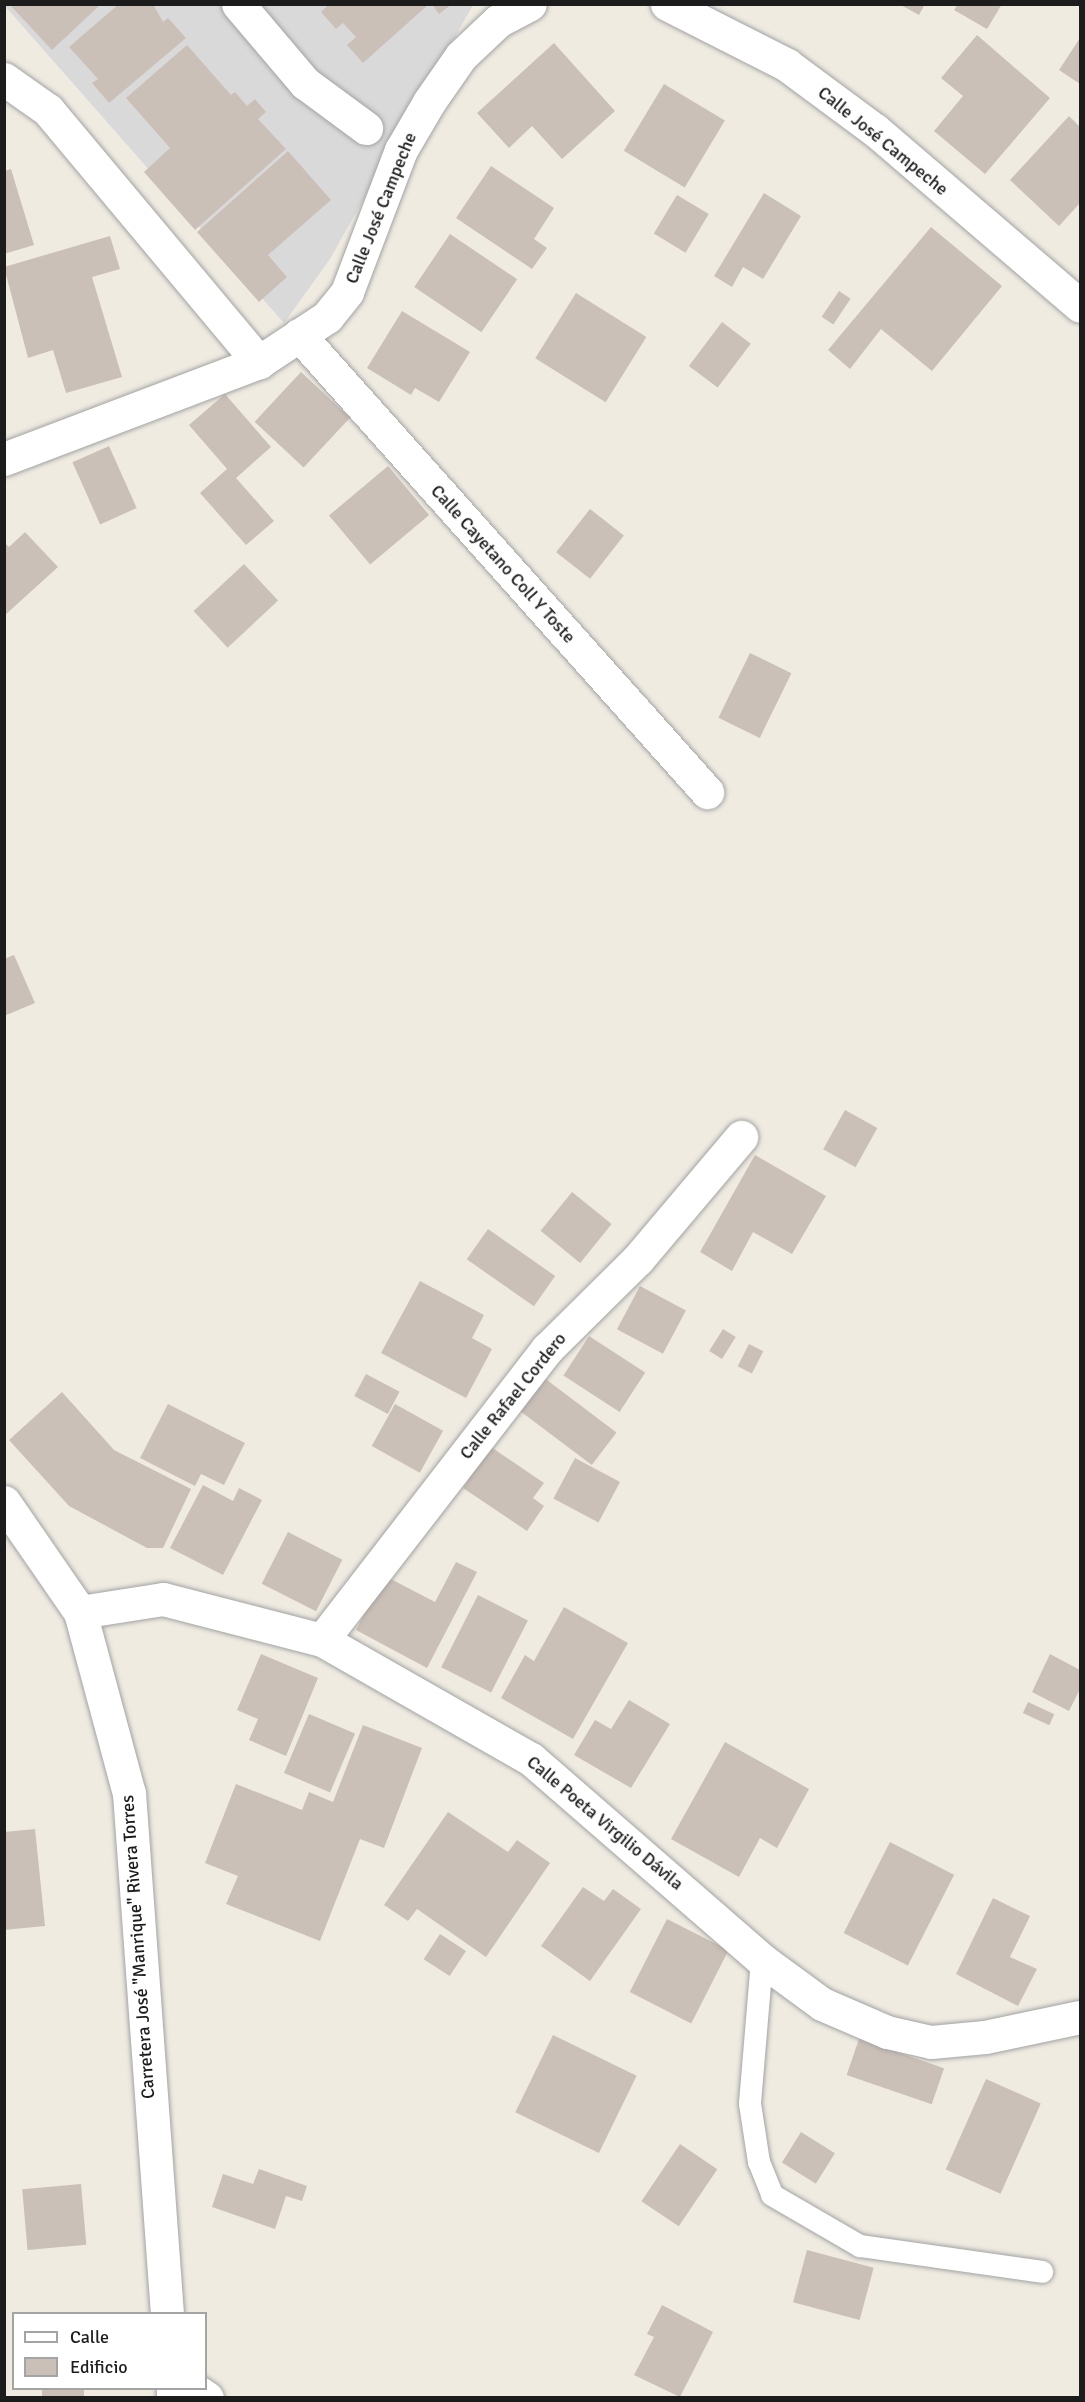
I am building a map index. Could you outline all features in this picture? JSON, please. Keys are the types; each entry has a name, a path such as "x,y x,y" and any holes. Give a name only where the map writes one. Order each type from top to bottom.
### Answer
{"street":[{"path":"238,4 305,83 366,128"},
{"name":"Calle José Campeche","path":"4,459 259,362 327,317 347,292 401,150 429,102 461,56 498,21 530,4"},
{"name":"Calle José Campeche","path":"667,4 796,72 875,130 1080,306"},
{"path":"4,79 48,110 259,362"},
{"name":"Calle Cayetano Coll Y Toste","path":"299,335 707,792"},
{"name":"Calle Rafael Cordero","path":"322,1640 547,1349 638,1259 741,1137"},
{"name":"Carretera José \"Manrique\" Rivera Torres","path":"4,1502 80,1612 129,1793 167,2312"},
{"name":"Calle Poeta Virgilio Dávila","path":"80,1612 163,1599 322,1640 531,1760 762,1960 822,2004 887,2032 931,2042 986,2037 1080,2017"}],"lane":[{"path":"762,1960 750,2104 759,2162 772,2194 860,2246 1042,2272"}],"shaded area":[{"path":"4,5 473,5 330,259 284,323"}],"building":[{"path":"9,4 101,4 52,50"},
{"path":"119,4 153,4 163,22 168,18 186,38 109,103 92,83 98,79 69,47"},
{"path":"329,4 429,4 363,63 347,45 356,37 343,23 336,29 321,12"},
{"path":"432,4 452,4 439,14"},
{"path":"899,4 925,4 919,15"},
{"path":"958,4 1002,4 987,29 954,10"},
{"path":"977,35 1050,98 985,174 934,131 963,96 941,78"},
{"path":"1080,38 1080,84 1059,70"},
{"path":"554,43 615,111 562,159 532,126 509,148 477,113"},
{"path":"187,45 231,95 235,92 247,106 255,99 266,112 258,119 286,149 195,230 144,172 170,148 126,98"},
{"path":"664,84 725,121 685,187 624,151"},
{"path":"1069,116 1080,127 1080,203 1059,226 1010,180"},
{"path":"288,151 331,200 268,255 287,277 259,302 197,232"},
{"path":"491,166 554,208 534,239 547,248 532,269 456,218"},
{"path":"11,169 34,245 4,254 4,171"},
{"path":"764,193 801,216 763,279 743,267 732,287 714,276"},
{"path":"677,195 709,214 686,253 654,234"},
{"path":"931,227 1002,286 932,371 881,329 850,369 828,350"},
{"path":"450,234 517,279 481,332 414,287"},
{"path":"110,236 120,269 92,277 122,377 66,393 53,350 28,358 4,267"},
{"path":"839,291 851,299 833,325 822,317"},
{"path":"576,293 646,337 606,402 535,358"},
{"path":"402,311 470,352 439,402 415,388 411,395 367,368"},
{"path":"722,322 751,344 718,388 689,366"},
{"path":"301,372 350,418 304,467 255,422"},
{"path":"225,394 271,447 236,478 274,521 246,545 200,493 227,469 189,425"},
{"path":"109,446 137,508 100,524 72,462"},
{"path":"388,466 429,515 370,565 329,515"},
{"path":"590,509 624,535 590,579 556,552"},
{"path":"25,532 58,567 4,616 4,542 9,547"},
{"path":"244,564 278,601 228,648 194,611"},
{"path":"750,653 791,673 760,738 718,718"},
{"path":"14,955 35,1003 4,1016 4,959"},
{"path":"845,1110 877,1128 856,1167 823,1149"},
{"path":"755,1155 826,1196 792,1254 753,1232 732,1271 700,1252"},
{"path":"572,1192 612,1224 580,1263 541,1231"},
{"path":"488,1229 555,1276 534,1306 467,1259"},
{"path":"420,1281 484,1315 472,1338 492,1349 466,1398 381,1353"},
{"path":"640,1286 686,1310 663,1354 617,1329"},
{"path":"723,1329 736,1337 722,1359 709,1351"},
{"path":"589,1336 645,1372 620,1412 563,1375"},
{"path":"749,1344 763,1351 752,1374 738,1366"},
{"path":"366,1374 400,1392 388,1414 354,1396"},
{"path":"539,1374 616,1432 592,1465 514,1407"},
{"path":"62,1392 114,1450 191,1489 163,1548 147,1548 69,1506 9,1440"},
{"path":"168,1404 245,1443 224,1485 201,1474 195,1486 140,1458"},
{"path":"395,1404 443,1431 420,1473 372,1446"},
{"path":"491,1447 544,1483 533,1498 544,1506 527,1531 463,1488"},
{"path":"575,1458 620,1482 598,1523 553,1499"},
{"path":"203,1485 233,1501 239,1488 262,1500 223,1575 170,1548"},
{"path":"288,1532 342,1560 316,1611 262,1584"},
{"path":"456,1562 477,1572 427,1668 356,1630 385,1576 435,1602"},
{"path":"478,1595 528,1620 491,1693 441,1667"},
{"path":"564,1607 628,1643 573,1739 501,1698 525,1655 534,1661"},
{"path":"261,1654 318,1678 286,1756 249,1740 258,1719 237,1710"},
{"path":"1050,1654 1080,1670 1080,1689 1069,1711 1032,1692"},
{"path":"629,1700 670,1724 631,1788 574,1755 595,1720 611,1729"},
{"path":"1028,1702 1054,1714 1049,1725 1023,1713"},
{"path":"309,1714 355,1734 330,1792 284,1773"},
{"path":"363,1725 422,1748 384,1848 360,1839 320,1941 226,1904 238,1876 205,1863 236,1784 302,1810 309,1792 333,1802"},
{"path":"725,1742 809,1789 777,1848 760,1838 739,1877 671,1839"},
{"path":"448,1812 508,1852 517,1840 550,1863 486,1957 417,1909 408,1921 384,1905"},
{"path":"35,1829 45,1926 4,1930 4,1832"},
{"path":"890,1842 954,1875 908,1966 844,1933"},
{"path":"583,1887 604,1901 613,1889 641,1909 590,1981 541,1946"},
{"path":"993,1898 1030,1916 1010,1957 1037,1969 1018,2006 956,1974"},
{"path":"667,1919 728,1950 691,2023 630,1992"},
{"path":"440,1934 466,1951 450,1976 424,1959"},
{"path":"553,2035 637,2076 599,2153 515,2112"},
{"path":"859,2039 944,2068 932,2104 847,2075"},
{"path":"986,2079 1041,2103 1001,2194 946,2169"},
{"path":"801,2132 835,2153 816,2184 782,2163"},
{"path":"680,2144 717,2169 679,2226 641,2201"},
{"path":"259,2169 307,2186 302,2201 286,2196 275,2229 212,2207 223,2174 253,2184"},
{"path":"81,2184 86,2245 28,2250 22,2189"},
{"path":"807,2250 874,2268 860,2320 793,2302"},
{"path":"662,2305 713,2332 680,2397 634,2375 654,2337 647,2334"},
{"path":"42,2390 84,2390 84,2397 42,2397"}]}
